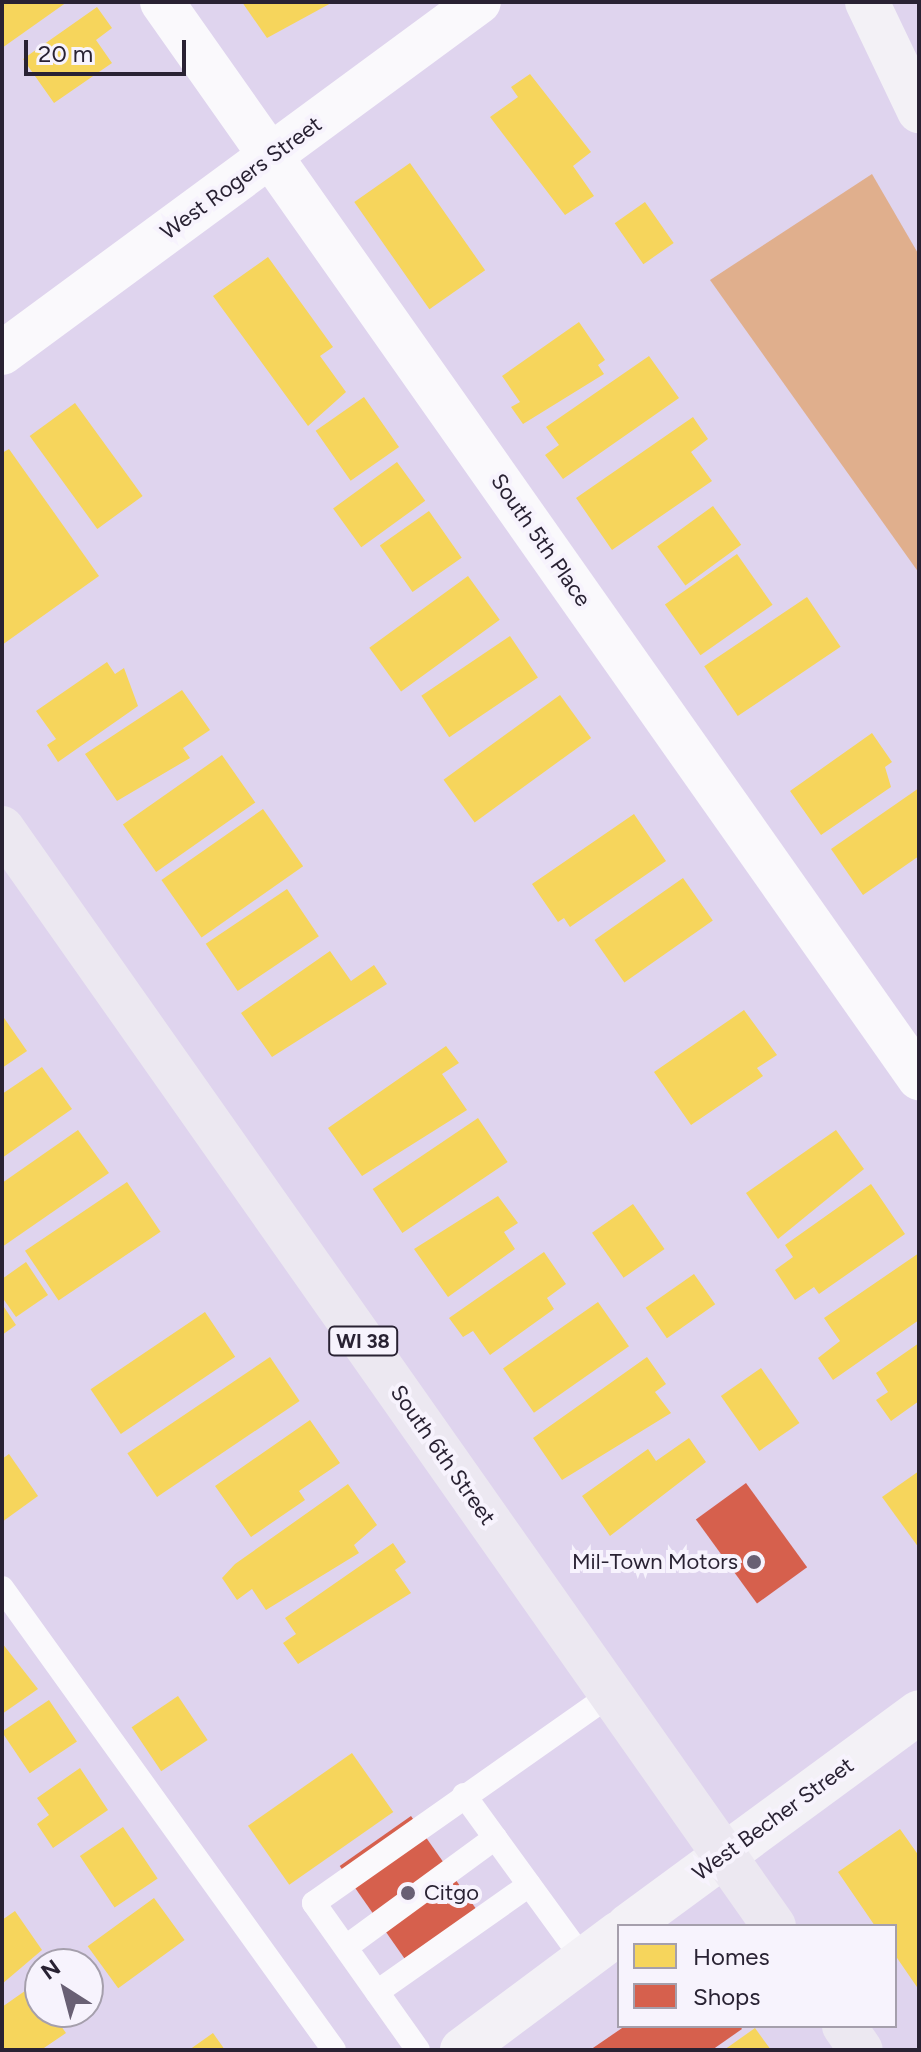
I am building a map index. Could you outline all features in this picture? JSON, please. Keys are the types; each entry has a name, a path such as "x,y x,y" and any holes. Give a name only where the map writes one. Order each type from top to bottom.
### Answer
{"main road":[{"name":"South 6th Street","path":"2,828 773,1924"},
{"path":"845,2028 861,2050"}],"street":[{"name":"South 5th Place","path":"162,2 919,1078"},
{"name":"West Rogers Street","path":"2,353 479,2"},
{"path":"867,2 919,111"},
{"name":"West Becher Street","path":"631,1924 919,1712"},
{"path":"462,2050 617,1935"}],"lane":[{"path":"2,1588 334,2050"},
{"path":"418,2050 314,1903 611,1694"},
{"path":"464,1795 584,1960"},
{"path":"346,1947 495,1838"},
{"path":"377,1992 529,1885"}],"shaded area":[{"path":"872,174 919,255 919,573 710,280"}],"building: Homes":[{"path":"2,2 67,2 2,48"},
{"path":"242,2 333,2 267,38"},
{"path":"97,7 112,28 96,40 112,63 54,103 23,59"},
{"path":"530,74 591,152 573,166 594,196 565,215 490,117 518,97 511,87"},
{"path":"410,163 485,270 429,309 354,202"},
{"path":"645,202 674,243 643,264 615,223"},
{"path":"268,257 333,347 320,356 346,392 308,426 213,296"},
{"path":"579,322 605,360 598,365 604,374 523,424 511,407 520,402 502,376"},
{"path":"649,356 679,398 563,479 545,455 559,445 546,427"},
{"path":"364,397 399,447 351,481 316,431"},
{"path":"75,403 143,496 97,529 30,436"},
{"path":"693,417 708,439 691,452 712,481 612,550 576,498"},
{"path":"9,449 99,576 2,645 2,453"},
{"path":"397,462 425,501 361,547 333,508"},
{"path":"713,506 741,545 685,585 657,547"},
{"path":"429,511 462,558 413,592 380,545"},
{"path":"737,554 773,605 700,655 665,604"},
{"path":"468,576 500,620 401,691 369,648"},
{"path":"807,597 841,647 738,716 704,666"},
{"path":"510,636 538,677 449,737 421,696"},
{"path":"107,662 115,674 124,668 138,706 58,762 47,745 56,739 36,711"},
{"path":"182,690 210,730 183,748 190,758 117,801 85,754"},
{"path":"560,695 591,738 475,823 444,780"},
{"path":"872,733 892,762 885,767 891,787 821,835 790,791"},
{"path":"222,755 255,803 156,872 123,824"},
{"path":"919,788 919,856 863,895 831,849"},
{"path":"263,809 303,866 202,937 161,880"},
{"path":"634,814 666,861 570,927 564,918 558,922 532,884"},
{"path":"683,878 713,921 624,983 595,940"},
{"path":"287,889 319,936 238,991 206,944"},
{"path":"330,951 351,981 374,965 387,984 272,1057 241,1013"},
{"path":"744,1010 777,1055 757,1068 763,1076 691,1125 654,1072"},
{"path":"2,1015 27,1051 2,1068"},
{"path":"446,1046 459,1063 442,1074 467,1110 362,1176 328,1128"},
{"path":"42,1067 72,1109 2,1158 2,1094"},
{"path":"478,1118 508,1162 402,1233 373,1189"},
{"path":"78,1130 109,1173 2,1247 2,1183"},
{"path":"836,1130 864,1169 778,1239 746,1193"},
{"path":"127,1182 161,1232 59,1301 25,1251"},
{"path":"871,1184 905,1234 819,1294 814,1287 795,1300 775,1270 793,1257 785,1245"},
{"path":"498,1196 518,1223 504,1232 515,1249 448,1297 414,1249"},
{"path":"633,1204 665,1249 624,1278 592,1233"},
{"path":"544,1252 566,1284 547,1298 554,1309 490,1355 473,1331 463,1337 449,1318"},
{"path":"919,1253 919,1320 833,1380 818,1358 840,1341 824,1318"},
{"path":"26,1262 48,1295 16,1317 2,1297 2,1279"},
{"path":"694,1274 715,1304 667,1338 646,1308"},
{"path":"598,1302 629,1346 534,1413 503,1369"},
{"path":"2,1304 16,1325 2,1335"},
{"path":"205,1312 235,1357 121,1434 91,1389"},
{"path":"919,1343 919,1401 891,1421 876,1400 888,1392 876,1373"},
{"path":"270,1357 300,1401 157,1497 127,1453"},
{"path":"647,1357 666,1384 655,1392 671,1413 562,1480 533,1438"},
{"path":"761,1368 799,1423 759,1451 721,1396"},
{"path":"310,1420 340,1463 299,1491 305,1500 251,1537 215,1486"},
{"path":"689,1438 706,1462 610,1536 582,1496 648,1449 656,1461"},
{"path":"9,1454 38,1496 2,1522 2,1459"},
{"path":"919,1471 919,1548 882,1497"},
{"path":"348,1484 377,1525 354,1545 359,1553 266,1610 252,1589 237,1600 222,1578 235,1564"},
{"path":"393,1543 406,1562 395,1570 411,1593 298,1664 283,1643 296,1634 285,1618"},
{"path":"2,1643 38,1689 2,1714"},
{"path":"178,1696 208,1740 161,1771 132,1727"},
{"path":"49,1700 77,1741 30,1773 2,1732"},
{"path":"352,1753 393,1812 289,1885 248,1826"},
{"path":"80,1768 108,1810 53,1848 37,1824 49,1815 37,1798"},
{"path":"123,1827 158,1878 115,1907 80,1856"},
{"path":"900,1829 919,1856 919,1990 897,1958 897,1924 874,1924 838,1872"},
{"path":"154,1898 185,1940 118,1988 104,1969 104,1948 89,1948"},
{"path":"15,1911 41,1948 24,1948 24,1965 2,1984 2,1920"},
{"path":"24,1992 24,2028 62,2028 66,2033 41,2050 2,2050 2,2007"},
{"path":"755,2028 771,2050 724,2050"},
{"path":"213,2033 225,2050 189,2050"}],"building: Shops":[{"path":"746,1483 807,1567 757,1604 696,1519"},
{"path":"411,1816 482,1917 410,1967 340,1866"},
{"path":"622,2028 742,2029 712,2050 590,2050"}],"place":[{"name":"Mil-Town Motors","path":"754,1562"},
{"name":"Citgo","path":"408,1893"}]}
